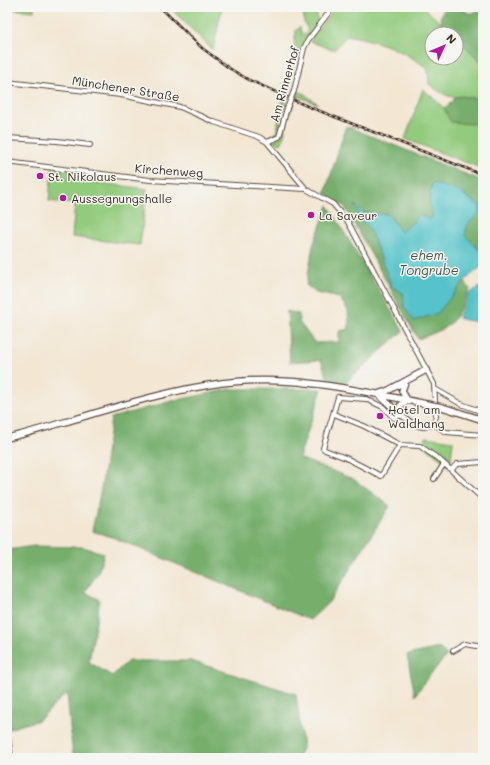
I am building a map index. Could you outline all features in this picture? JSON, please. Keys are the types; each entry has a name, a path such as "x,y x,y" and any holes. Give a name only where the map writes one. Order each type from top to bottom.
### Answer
{"main road":[{"path":"377,394 405,382 426,370"},
{"path":"10,437 166,394 210,384 248,381 335,385 431,405 483,420"},
{"path":"405,382 402,391 407,400"},
{"path":"377,394 401,415"},
{"path":"401,415 400,406 407,400"}],"street":[{"name":"Am Rinnerhof","path":"267,142 279,137 287,108 294,91 304,48 333,7"},
{"name":"Münchener Straße","path":"7,82 121,95 180,106 214,122 247,132 267,142 306,189 333,204 348,222 435,389"},
{"path":"7,138 57,141 90,145"},
{"name":"Kirchenweg","path":"7,162 150,180 306,189"},
{"path":"400,444 383,475 377,475 346,458 325,450 323,448 338,397 345,396 366,399 377,404 394,418 401,415 418,426 428,427 433,423 436,417 435,389 461,404 483,412"},
{"path":"334,414 364,426 400,444 420,446 444,464 483,498"},
{"path":"433,423 446,432 483,435"},
{"path":"451,470 457,464 483,462"},
{"path":"434,479 444,464"},
{"path":"453,651 465,644 483,647"},
{"path":"7,729 10,758"}],"green space":[{"path":"7,7 34,7 34,11 7,9"},
{"path":"169,7 222,7 213,50"},
{"path":"335,7 423,7 444,26 424,26 424,66 400,51 379,43 347,35 335,49 330,49 310,41"},
{"path":"445,7 464,7 467,13 474,13 478,7 483,7 483,64 464,45 464,26 445,26 440,18"},
{"path":"310,10 317,14 317,26 300,50 294,48 296,30 300,27 302,36 308,30 304,22 303,11"},
{"path":"464,45 483,64 483,103 479,100 453,97 441,92 429,84 428,69 424,66 464,66"},
{"path":"423,89 444,108 451,122 483,124 483,169 405,139"},
{"path":"295,91 303,93 318,104 297,96"},
{"path":"462,96 474,98 483,103 483,119 472,124 451,122 444,108 451,103 455,97"},
{"path":"282,99 287,100 284,111 281,111 280,133 272,138 273,134 278,131"},
{"path":"291,102 294,104 289,115 282,143 279,144 272,141 281,135"},
{"path":"346,126 483,181 483,254 465,235 468,224 479,213 480,206 458,191 440,187 429,205 433,214 430,220 418,215 414,222 401,232 388,214 363,213 355,206 361,220 369,228 392,287 403,293 404,307 438,313 464,281 470,289 452,322 430,335 418,339 345,207 325,193"},
{"path":"52,168 93,174 92,182 147,189 140,245 72,237 75,204 49,201"},
{"path":"328,205 403,331 344,384 329,382 321,360 290,362 287,311 299,314 299,322 315,343 339,342 339,331 349,329 348,311 340,298 316,293 306,285 313,246"},
{"path":"231,389 322,389 299,458 353,479 390,506 329,602 310,620 112,537 92,531 102,484 111,418 172,401"},
{"path":"426,437 453,441 450,468 433,452 423,446"},
{"path":"34,546 83,547 104,553 98,573 85,592 100,600 89,662 112,676 128,661 191,661 296,694 303,747 297,758 73,758 67,693 39,720 8,729 7,550"},
{"path":"439,648 447,655 425,681 415,696 407,655"}],"water":[{"name":"ehem. Tongrube","path":"432,183 458,191 480,206 479,213 468,224 465,235 483,254 483,265 464,281 438,313 414,321 404,307 403,293 392,287 369,228 361,220 355,205 363,213 388,214 401,232 413,222 418,214 430,220 433,215 429,205"},
{"path":"483,284 483,325 477,322 458,318 469,294"}],"railway":[{"path":"160,7 202,48 229,68 249,80 307,106 483,175"}],"place":[{"name":"St. Nikolaus","path":"40,176"},
{"name":"Aussegnungshalle","path":"63,198"},
{"name":"La Saveur","path":"311,215"},
{"name":"Hotel am Waldhang","path":"380,416"}]}
